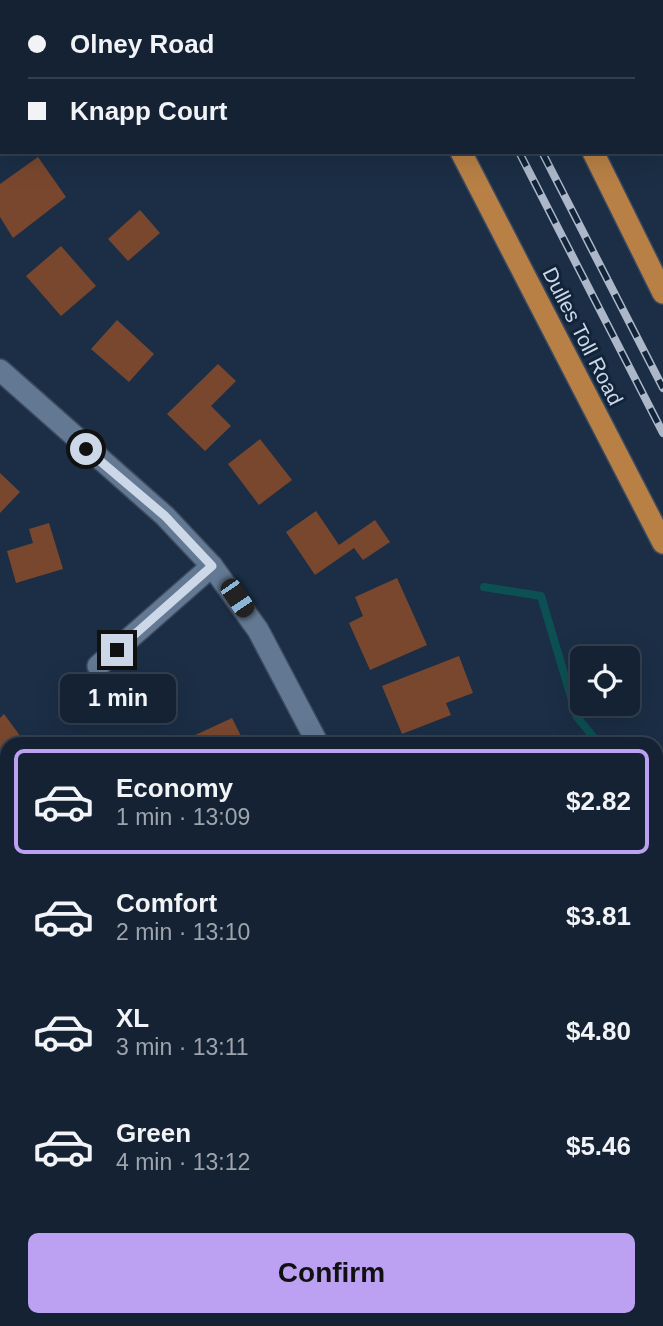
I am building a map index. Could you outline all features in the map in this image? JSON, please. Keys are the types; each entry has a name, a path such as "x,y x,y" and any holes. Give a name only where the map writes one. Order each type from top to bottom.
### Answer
{"highway":[{"name":"Dulles Toll Road","path":"462,154 663,543"},
{"path":"594,154 663,293"}],"street":[{"path":"0,370 165,516 212,566 258,630 314,737"},
{"path":"97,666 212,566"}],"building":[{"path":"38,157 66,197 13,238 0,217 0,184"},
{"path":"140,210 160,233 128,261 108,239"},
{"path":"61,246 96,286 61,316 26,276"},
{"path":"117,320 154,354 129,382 91,349"},
{"path":"218,364 236,381 211,406 231,426 205,451 167,414"},
{"path":"260,439 292,480 259,505 228,464"},
{"path":"0,473 20,492 0,513"},
{"path":"316,511 339,545 375,520 390,542 363,560 354,548 315,575 286,532"},
{"path":"49,523 63,569 16,583 7,551 33,543 29,529"},
{"path":"397,578 427,645 370,670 349,623 363,616 355,597"},
{"path":"459,656 473,693 446,703 451,715 402,734 382,686"},
{"path":"4,714 21,737 0,737 0,718"},
{"path":"232,718 242,737 191,737"}],"waterway":[{"path":"484,587 541,596 577,717 593,737"}],"railway":[{"path":"520,154 663,433"},
{"path":"543,154 663,388"}],"route":[{"path":"86,449 165,516 212,566 117,650"}]}
